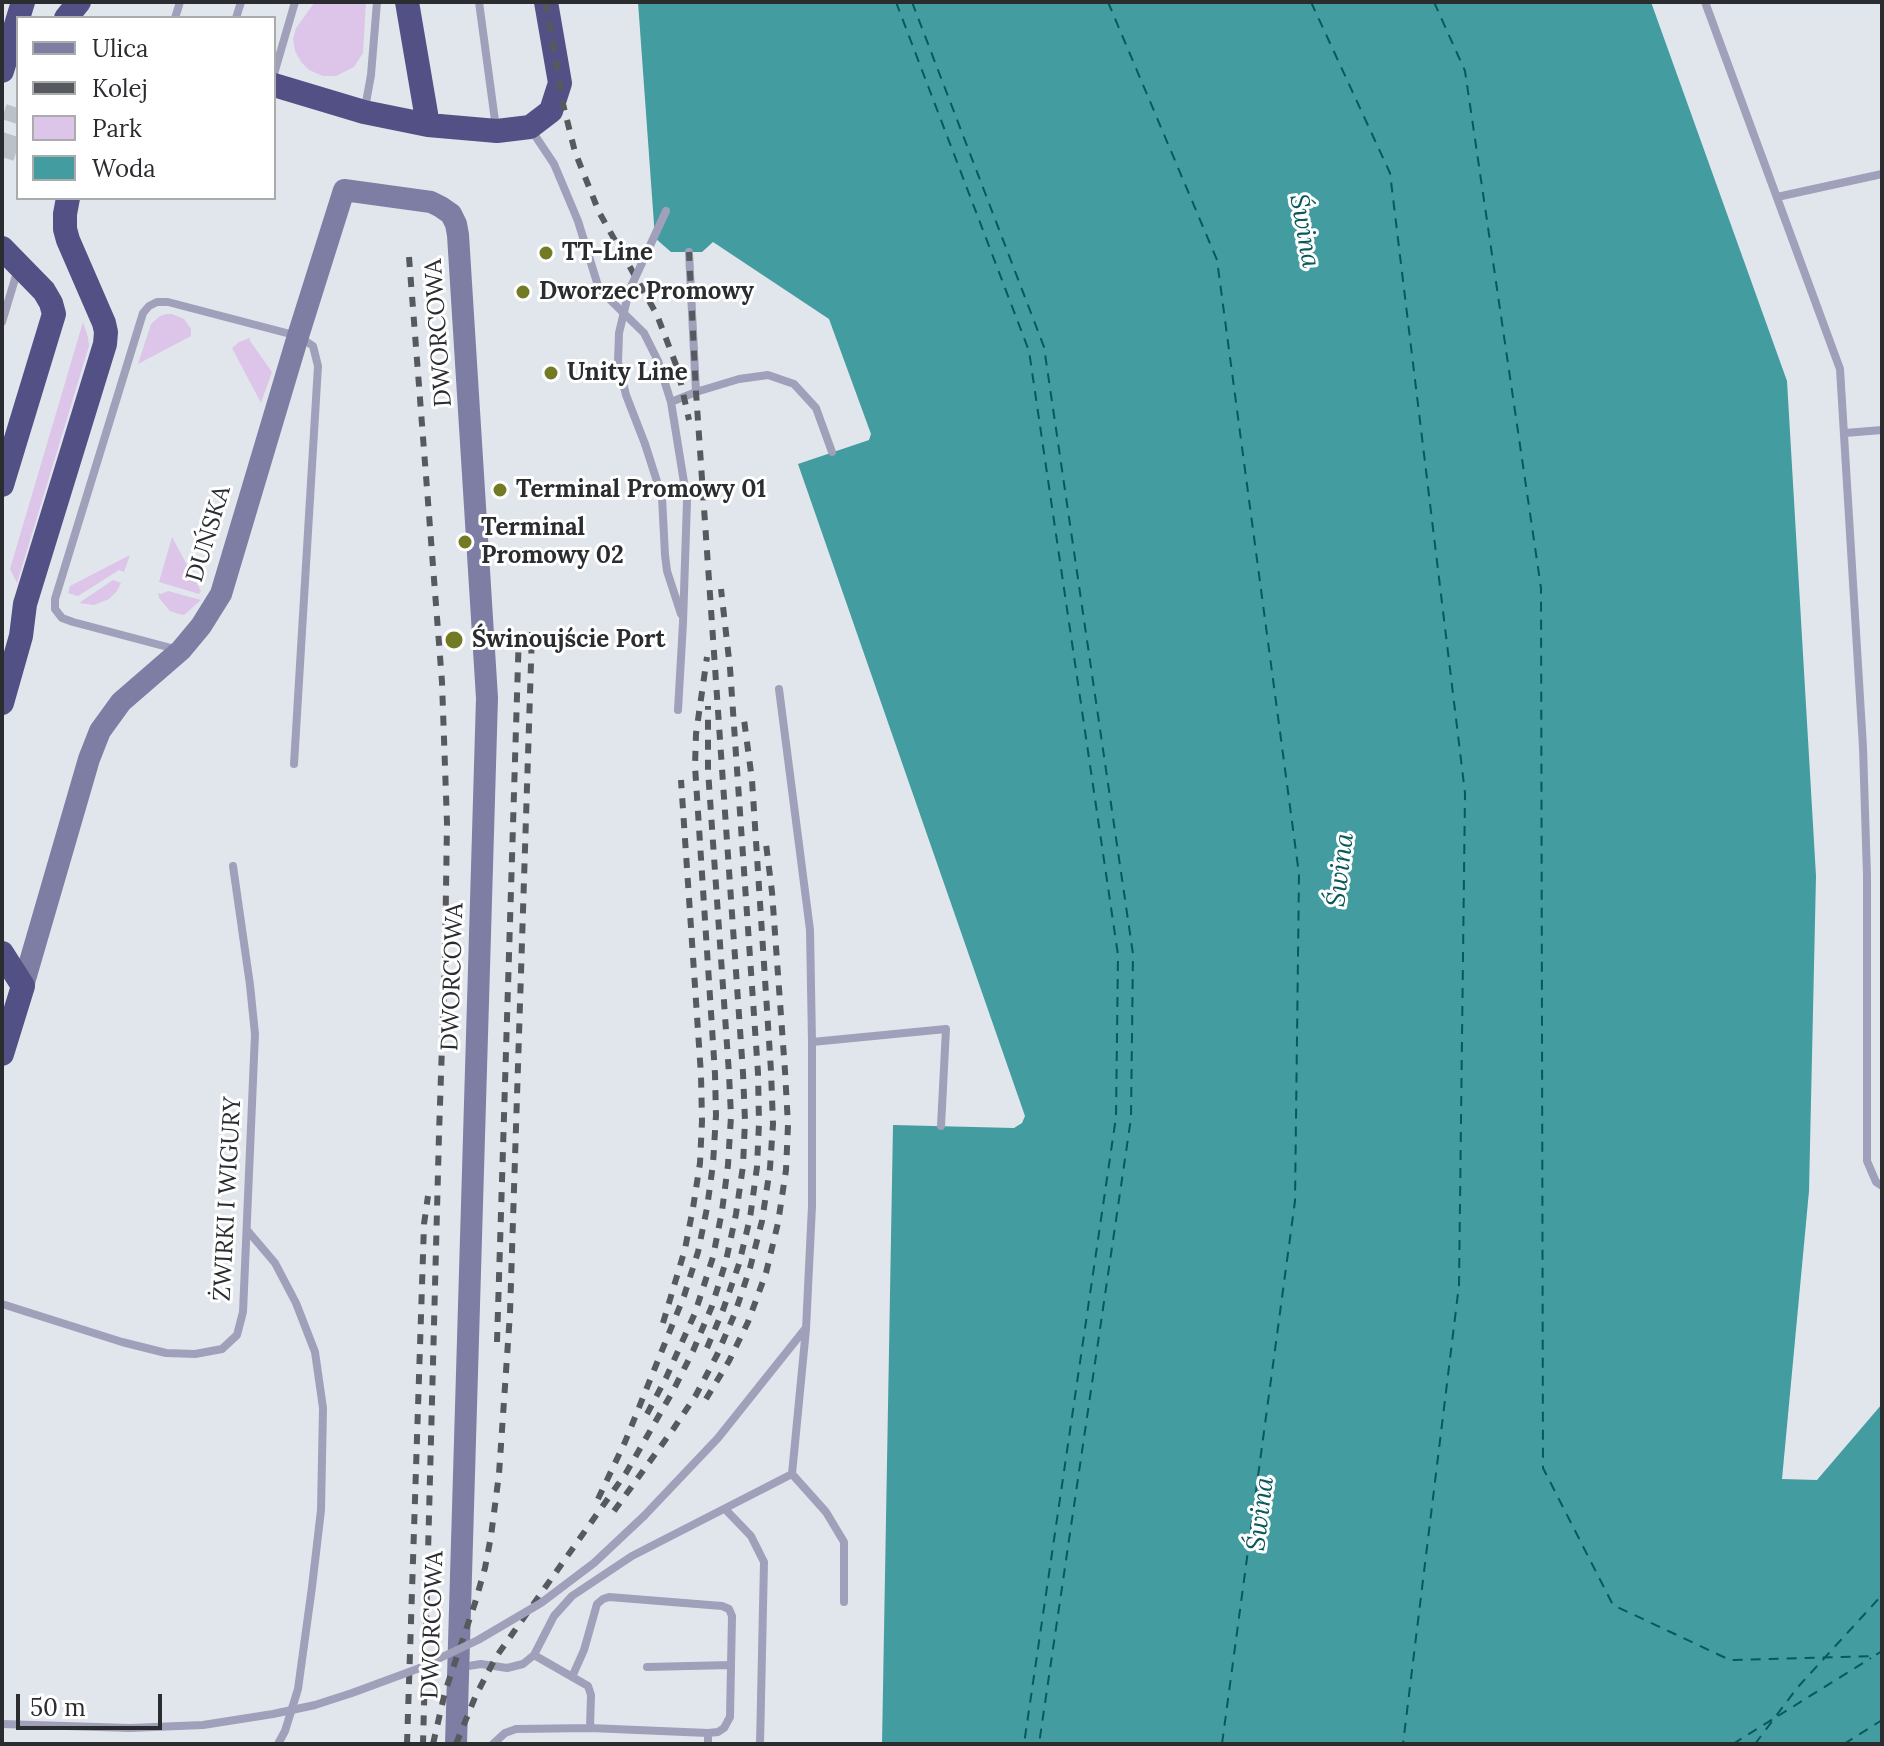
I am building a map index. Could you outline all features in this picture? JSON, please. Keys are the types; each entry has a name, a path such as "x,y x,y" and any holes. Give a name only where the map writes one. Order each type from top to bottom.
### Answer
{"highway":[{"path":"407,2 428,125"},
{"path":"276,86 364,112 428,125 497,131 530,127 551,111 560,83 546,2"},
{"path":"2,71 16,17"},
{"path":"2,703 21,636 25,604 105,344 104,323 65,229 68,200"},
{"path":"2,248 44,291 54,314 2,485"},
{"path":"2,953 23,986"},
{"name":"DUŃSKA","path":"2,1054 23,986"}],"street":[{"name":"DUŃSKA","path":"23,986 89,759 100,731 121,702 181,650 221,594 344,190 431,202 451,214"},
{"name":"DWORCOWA","path":"451,214 456,224 460,264 487,698 456,1744"}],"lane":[{"path":"276,67 295,2"},
{"path":"364,112 371,75 377,2"},
{"path":"479,2 497,131"},
{"path":"1705,2 1840,369 1863,747 1867,876 1867,1161 1876,1182 1882,1186"},
{"path":"530,127 554,164 578,221 599,289 644,333 658,361 671,402 687,501 678,710"},
{"path":"1777,197 1882,174"},
{"path":"666,211 629,291 619,333 618,362 626,395 662,497 667,571 683,623"},
{"path":"689,252 696,392"},
{"path":"2,322 19,266"},
{"path":"181,650 73,622 62,618 55,609 56,593 143,313 157,302 168,302 298,336 313,346 318,366 294,764"},
{"path":"671,402 739,379 768,375 794,384 816,408 832,452"},
{"path":"1845,433 1882,430"},
{"path":"779,689 810,930 812,1042 812,1206 806,1329 792,1474 826,1512 844,1542 844,1602"},
{"name":"ŻWIRKI I WIGURY","path":"2,1304 166,1353 195,1354 222,1349 237,1335 243,1312 255,1034 233,866"},
{"path":"812,1042 946,1029 941,1126"},
{"path":"247,1230 275,1263 296,1303 315,1352 323,1408 321,1510 312,1587 298,1689 278,1744"},
{"path":"2,1724 173,1727 273,1714 340,1697 417,1669 478,1640 541,1603 594,1563 644,1516 718,1438 806,1329"},
{"path":"457,1668 481,1664 507,1668 523,1664 534,1655 554,1616 572,1596 632,1556 792,1474"},
{"path":"725,1509 751,1536 764,1562 760,1744"},
{"path":"493,1744 505,1733 516,1729 718,1732 730,1717 732,1616 729,1609 722,1606 603,1599 597,1604 584,1650 572,1677"},
{"path":"534,1655 588,1686 591,1695 590,1728"},
{"path":"647,1667 731,1665"},
{"path":"708,1733 708,1744"}],"green space":[{"path":"315,2 366,2 363,53 354,67 336,76 323,76 309,70 295,51 293,39 296,28"},
{"path":"166,314 184,319 191,329 191,336 138,364 151,324"},
{"path":"83,322 89,346 17,583 10,569"},
{"path":"250,338 272,372 261,403 232,348"},
{"path":"172,537 201,591 199,594 159,582"},
{"path":"130,555 124,572 119,570 78,596 68,593 70,586"},
{"path":"113,580 121,583 109,599 94,605 79,603"},
{"path":"168,591 201,600 184,615 179,614 170,611 159,598 158,593"}],"water":[{"name":"Świna","path":"638,2 1651,2 1787,381 1816,876 1809,1191 1782,1479 1817,1480 1882,1404 1882,1744 882,1744 893,1125 1014,1128 1022,1123 1025,1116 798,464 869,440 871,434 829,319 713,242 702,252 671,252 655,238"}],"ferry route":[{"path":"896,2 1029,351 1118,955 1116,1117 1024,1744"},
{"path":"912,2 1044,347 1133,954 1131,1118 1039,1744"},
{"path":"1108,2 1217,260 1299,874 1295,1201 1222,1744"},
{"path":"1311,2 1390,173 1465,793 1459,1285 1403,1744"},
{"path":"1434,2 1465,71 1541,588 1543,1468 1613,1605 1730,1660 1874,1656 1882,1651"},
{"path":"1755,1744 1797,1688 1882,1595"},
{"path":"1778,1716 1871,1658"},
{"path":"1733,1744 1773,1719"},
{"path":"1844,1744 1882,1720"}],"tunnel":[{"path":"2,157 16,114"}],"railway":[{"path":"546,2 563,104 575,152 599,212 657,315 678,370 689,420"},
{"path":"456,1744 496,1657 626,1473 673,1391 712,1306 736,1214 743,1166 743,1073 689,252"},
{"path":"409,257 442,682 447,823 423,1744"},
{"path":"707,1348 739,1264 750,1218 759,1123 730,668 721,589"},
{"path":"497,1342 519,631"},
{"path":"433,1744 445,1692 485,1568 499,1474 510,1313 532,632"},
{"path":"598,1499 625,1442 684,1296 698,1252 713,1164 715,1074 695,766 696,734 707,657"},
{"path":"647,1414 695,1313 713,1257 728,1165 731,1116 708,770 708,706"},
{"path":"614,1511 696,1395 717,1355 735,1313 762,1221 773,1124 752,780 743,712"},
{"path":"663,1323 685,1249 693,1208 702,1121 681,780"},
{"path":"706,1399 748,1322 766,1273 786,1170 788,1125 785,1071 766,844"},
{"path":"407,1744 424,1224 428,1196"}],"place":[{"name":"TT-Line","path":"546,253"},
{"name":"Dworzec Promowy","path":"523,292"},
{"name":"Unity Line","path":"551,373"},
{"name":"Terminal Promowy 01","path":"500,490"},
{"name":"Terminal Promowy 02","path":"465,542"},
{"name":"Świnoujście Port","path":"454,640"}]}
